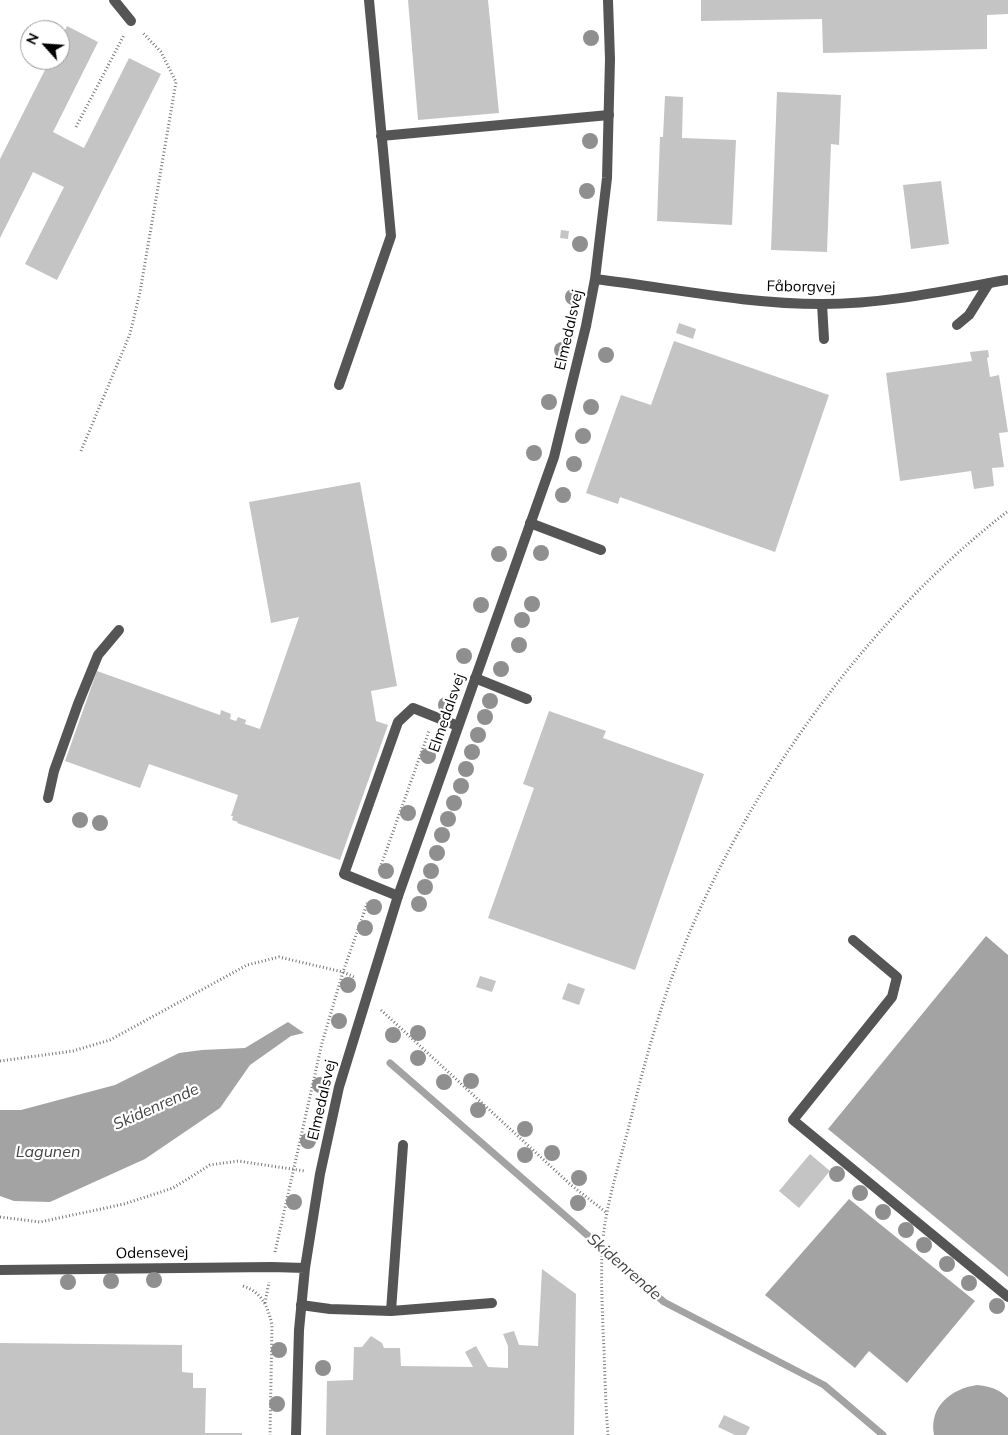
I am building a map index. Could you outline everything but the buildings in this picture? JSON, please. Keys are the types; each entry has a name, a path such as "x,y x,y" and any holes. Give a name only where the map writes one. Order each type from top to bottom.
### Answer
{"street":[{"path":"114,0 131,21"},
{"path":"340,385 391,236 370,0"},
{"name":"Elmedalsvej","path":"296,1435 299,1330 305,1268 320,1174 339,1087 398,896 554,457 586,326 595,279 607,178 610,59 608,0"},
{"path":"381,136 609,115"},
{"name":"Fåborgvej","path":"595,279 748,300 822,304 896,299 1006,280"},
{"path":"957,325 974,308 989,283"},
{"path":"822,304 824,339"},
{"path":"530,523 601,550"},
{"path":"48,798 54,771 98,655 119,630"},
{"path":"475,678 527,698"},
{"path":"398,896 344,874 398,722 413,708 458,726"},
{"path":"853,940 897,978 892,996 793,1120 1008,1297"},
{"path":"391,1311 403,1145"},
{"name":"Odensevej","path":"0,1270 305,1268"},
{"path":"301,1305 330,1309 391,1311 492,1303"}],"path":[{"path":"76,127 131,21 161,52 176,82 140,292 130,334 81,452"},
{"path":"608,1435 601,1269 607,1214 644,1065 678,962 715,876 761,792 828,695 902,606 985,529 1008,511"},
{"path":"272,1267 322,1043 343,972 434,716"},
{"path":"0,1061 73,1051 110,1040 247,965 279,957 343,972"},
{"path":"366,997 571,1185 607,1214"},
{"path":"0,1217 40,1222 124,1204 173,1188 210,1165 238,1161 320,1174"},
{"path":"265,1303 272,1326 270,1435"}],"water":[{"path":"986,936 1008,955 1008,1277 828,1129"},
{"name":"Lagunen","path":"288,1022 304,1033 291,1036 250,1065 220,1108 145,1159 50,1202 14,1201 0,1196 0,1110 21,1110 115,1085 179,1053 245,1048"},
{"path":"849,1199 975,1301 907,1383 869,1351 855,1368 765,1295"},
{"path":"977,1385 994,1388 1008,1398 1008,1435 934,1435 933,1425 935,1416 944,1401 959,1390"}],"waterway":[{"name":"Skidenrende","path":"390,1063 664,1302 824,1385 883,1435"}]}
